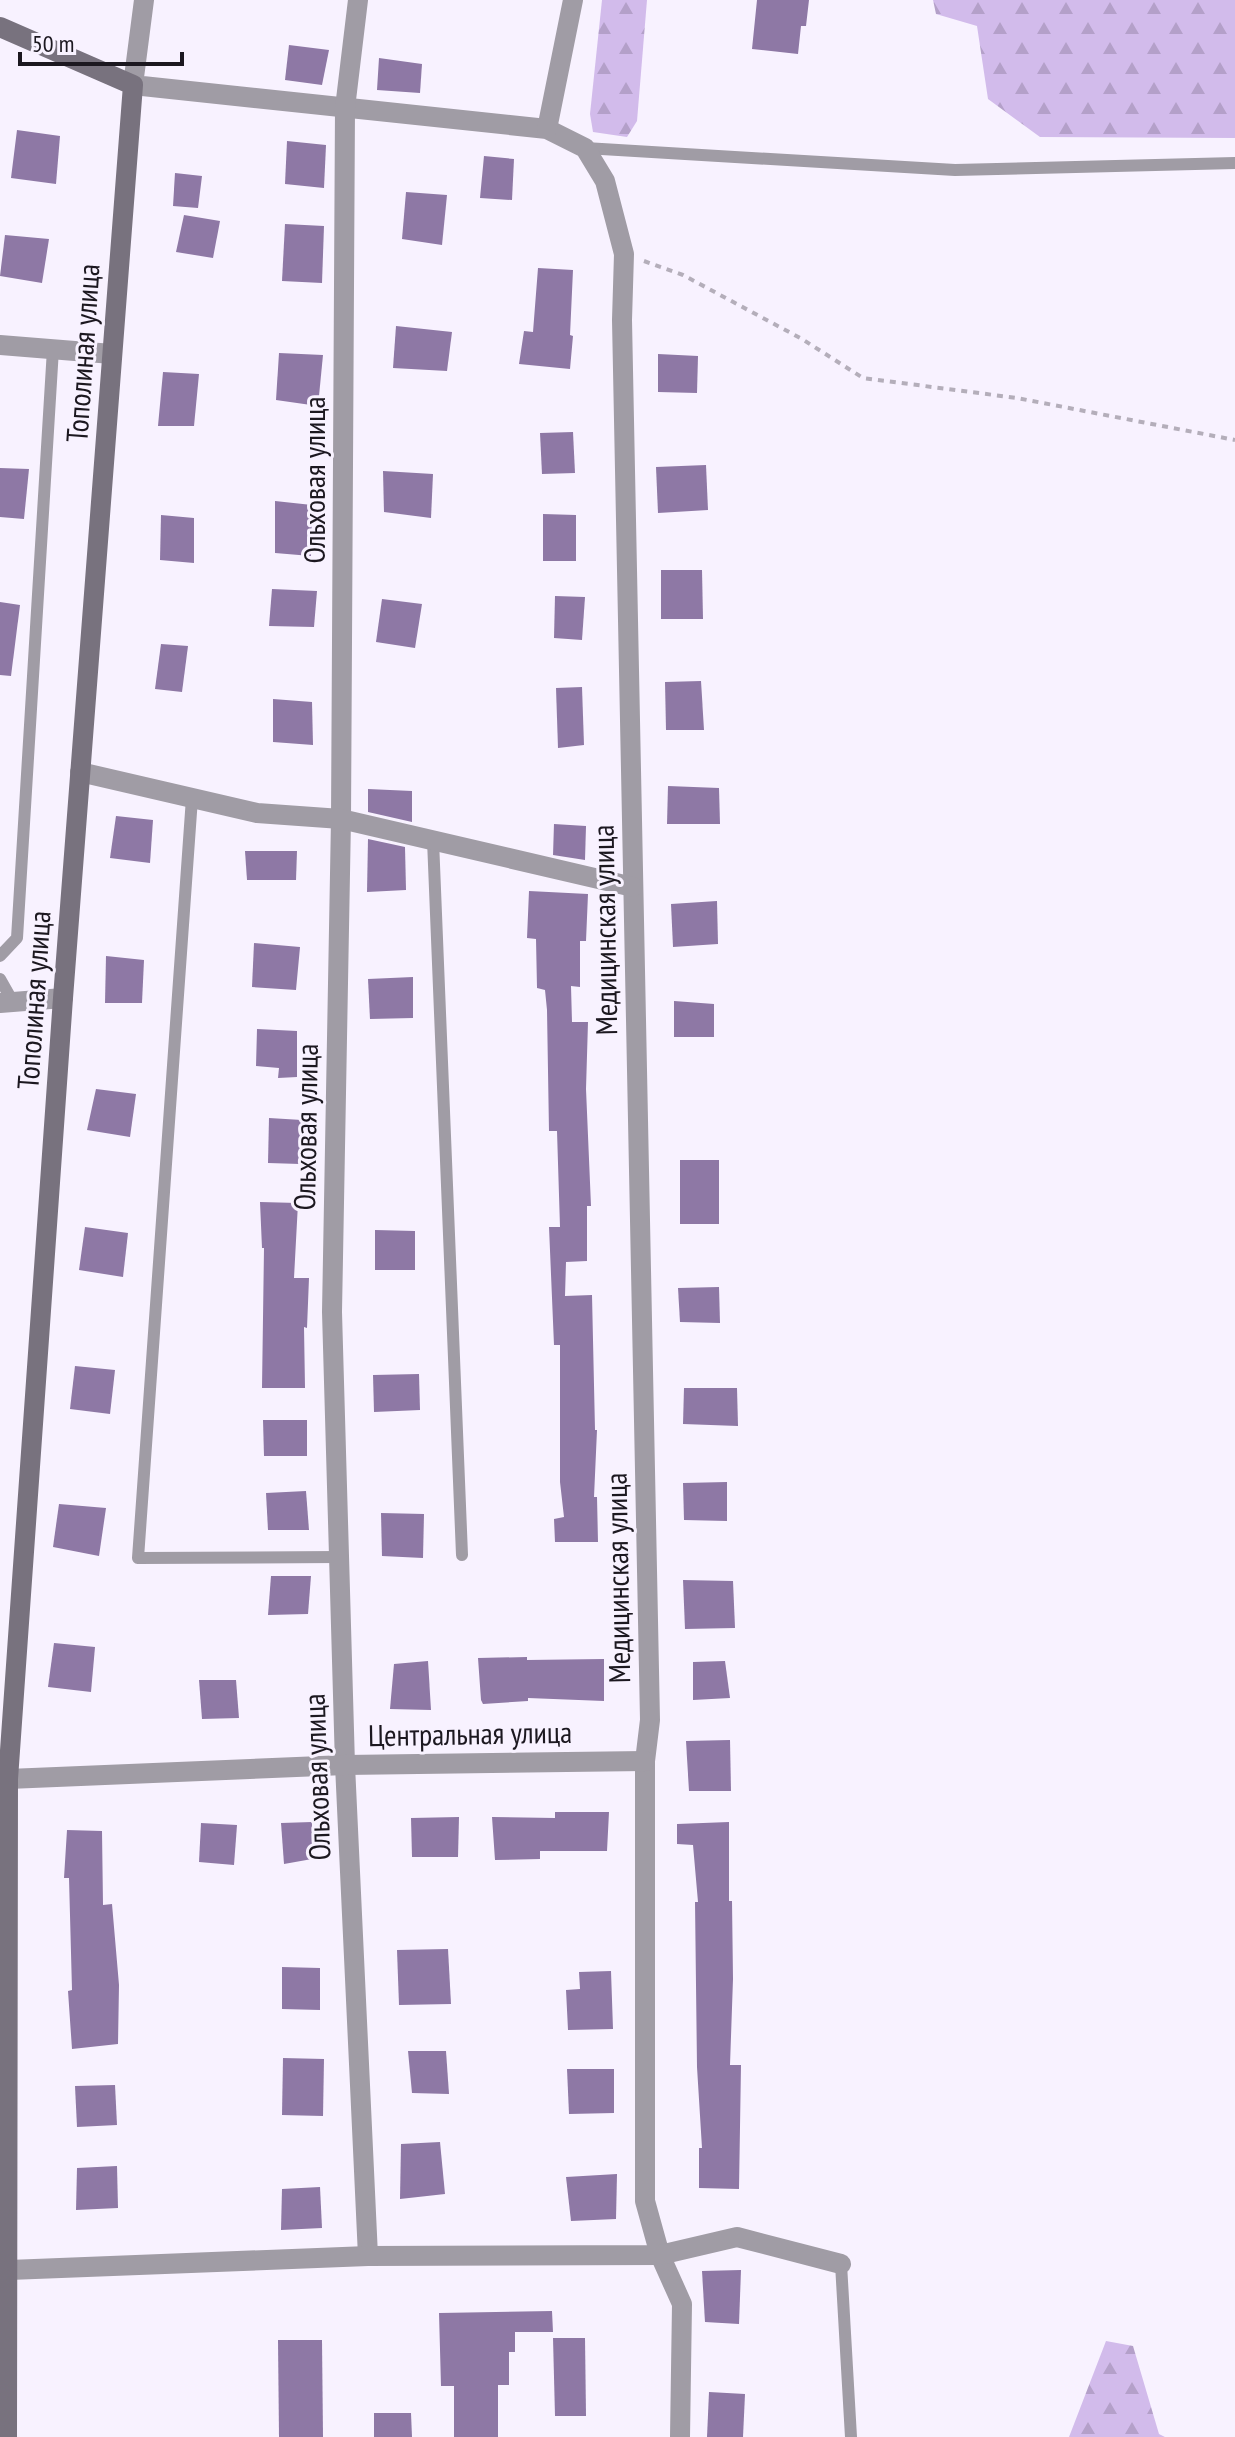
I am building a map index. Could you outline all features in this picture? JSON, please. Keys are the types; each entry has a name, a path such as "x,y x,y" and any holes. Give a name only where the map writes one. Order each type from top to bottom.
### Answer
{"street":[{"name":"Тополиная улица","path":"7,2437 4,2332 9,2270 4,1778 133,85 144,0"},
{"name":"Ольховая улица","path":"358,0 345,108 341,819 332,1312 345,1765 368,2256"},
{"path":"547,129 573,0"},
{"path":"0,27 133,85 547,129 585,148"},
{"name":"Медицинская улица","path":"585,148 605,181 624,254 622,320 650,1705 645,1761 645,2201 660,2255"},
{"path":"0,345 112,354"},
{"path":"80,772 257,813 341,819 633,887"},
{"path":"7,1003 63,998"},
{"name":"Центральная улица","path":"4,1778 345,1765 645,1761"},
{"path":"9,2270 368,2256 660,2255 737,2237 841,2264"},
{"path":"660,2255 682,2304 680,2437"}],"lane":[{"path":"585,148 955,170 1235,163"},
{"path":"0,956 17,938 53,349"},
{"path":"192,798 138,1558 339,1557"},
{"path":"433,840 462,1555"},
{"path":"0,979 7,1003"},
{"path":"841,2264 851,2437"}],"path":[{"path":"624,254 683,275 802,339 863,378 1017,398 1235,440"}],"green space":[{"path":"602,0 647,0 637,121 627,137 593,132 590,114"},
{"path":"933,0 1235,0 1235,138 1040,137 988,99 977,26 936,14"},
{"path":"1106,2341 1133,2346 1159,2434 1165,2437 1069,2437"}],"building":[{"path":"757,0 809,0 806,26 801,26 798,54 752,49"},
{"path":"289,45 329,50 322,85 285,80"},
{"path":"379,58 422,64 420,93 377,90"},
{"path":"17,130 60,136 56,184 11,178"},
{"path":"287,141 326,145 324,188 285,184"},
{"path":"484,156 514,159 512,200 480,198"},
{"path":"175,173 202,176 198,208 173,206"},
{"path":"406,192 447,195 442,245 402,239"},
{"path":"184,215 220,221 213,258 176,252"},
{"path":"285,224 324,226 322,283 282,281"},
{"path":"5,235 49,239 42,283 0,276"},
{"path":"538,268 573,270 570,369 519,364 524,331 533,332"},
{"path":"396,326 452,332 447,371 393,368"},
{"path":"279,353 323,355 318,406 276,400"},
{"path":"658,354 698,356 697,393 658,392"},
{"path":"163,372 199,374 194,426 158,426"},
{"path":"573,432 575,473 542,474 540,433"},
{"path":"706,465 708,510 658,513 656,467"},
{"path":"0,468 29,469 24,519 0,517"},
{"path":"383,471 433,474 431,518 384,512"},
{"path":"275,501 312,505 311,556 275,553"},
{"path":"543,514 576,515 576,561 543,561"},
{"path":"161,515 194,518 194,563 160,560"},
{"path":"661,570 702,570 703,619 661,619"},
{"path":"272,589 317,591 314,627 269,626"},
{"path":"555,596 585,597 582,640 554,638"},
{"path":"382,599 422,604 415,648 376,642"},
{"path":"0,602 20,605 11,676 0,675"},
{"path":"161,644 188,646 182,692 155,689"},
{"path":"701,681 704,730 666,730 665,682"},
{"path":"582,687 584,745 558,748 556,688"},
{"path":"273,699 312,702 313,745 273,742"},
{"path":"668,786 719,788 720,824 667,824"},
{"path":"368,789 412,791 412,822 368,812"},
{"path":"116,816 153,820 150,863 110,858"},
{"path":"554,824 586,826 585,860 553,855"},
{"path":"368,839 405,847 406,890 367,892"},
{"path":"245,851 297,851 296,880 247,880"},
{"path":"529,891 588,894 586,941 580,941 580,987 571,986 572,1022 588,1022 586,1089 591,1206 587,1206 587,1261 566,1262 565,1296 592,1295 597,1430 594,1497 597,1497 598,1542 555,1542 554,1519 564,1517 560,1482 560,1345 554,1345 549,1227 560,1227 557,1131 549,1131 547,1010 545,990 537,988 536,939 527,938"},
{"path":"717,901 718,944 673,947 671,904"},
{"path":"254,943 300,947 296,990 252,987"},
{"path":"106,956 144,960 142,1003 105,1003"},
{"path":"413,977 413,1018 370,1019 368,979"},
{"path":"674,1001 714,1004 714,1037 674,1037"},
{"path":"257,1029 297,1031 297,1077 278,1078 279,1068 256,1066"},
{"path":"96,1089 136,1094 130,1137 87,1130"},
{"path":"269,1118 302,1120 300,1164 268,1163"},
{"path":"680,1160 719,1160 719,1224 680,1224"},
{"path":"260,1202 298,1203 294,1278 309,1278 307,1328 304,1327 305,1388 262,1388 264,1248"},
{"path":"85,1227 128,1233 123,1277 79,1270"},
{"path":"375,1230 415,1231 415,1270 375,1270"},
{"path":"719,1287 720,1323 680,1322 678,1288"},
{"path":"75,1366 115,1370 110,1414 70,1409"},
{"path":"419,1374 420,1410 374,1412 373,1375"},
{"path":"684,1388 737,1388 738,1426 683,1424"},
{"path":"263,1420 307,1420 307,1456 264,1456"},
{"path":"727,1482 727,1521 684,1520 683,1483"},
{"path":"306,1491 309,1530 268,1530 266,1493"},
{"path":"59,1504 106,1508 99,1556 53,1547"},
{"path":"381,1513 424,1514 423,1558 382,1556"},
{"path":"271,1576 311,1576 308,1614 268,1615"},
{"path":"683,1580 733,1581 735,1628 685,1629"},
{"path":"54,1643 95,1647 91,1692 48,1687"},
{"path":"527,1657 527,1660 604,1659 604,1701 528,1698 528,1701 483,1704 478,1658"},
{"path":"428,1661 431,1710 390,1709 394,1664"},
{"path":"725,1661 730,1698 693,1700 693,1662"},
{"path":"199,1680 236,1680 239,1718 202,1719"},
{"path":"730,1740 731,1791 689,1791 686,1741"},
{"path":"555,1812 609,1812 607,1851 540,1851 540,1859 495,1860 492,1817 555,1818"},
{"path":"459,1817 458,1857 412,1857 411,1818"},
{"path":"312,1822 312,1859 284,1864 281,1823"},
{"path":"729,1822 733,1979 730,2065 741,2065 739,2189 699,2188 699,2148 702,2148 697,2067 695,1902 698,1902 693,1845 677,1844 677,1824"},
{"path":"201,1823 237,1825 234,1865 199,1862"},
{"path":"67,1830 102,1831 103,1905 112,1904 119,1985 118,2044 72,2049 68,1991 72,1990 69,1878 64,1878"},
{"path":"448,1949 451,2004 399,2005 397,1950"},
{"path":"282,1967 320,1968 320,2010 282,2009"},
{"path":"611,1971 613,2029 568,2030 566,1990 580,1989 579,1972"},
{"path":"408,2051 446,2051 449,2094 412,2093"},
{"path":"283,2058 324,2059 323,2116 282,2115"},
{"path":"567,2069 614,2069 614,2113 569,2114"},
{"path":"115,2085 117,2125 77,2127 75,2086"},
{"path":"440,2142 445,2194 400,2199 401,2144"},
{"path":"117,2166 118,2208 76,2210 77,2168"},
{"path":"617,2174 616,2219 571,2221 566,2177"},
{"path":"320,2187 322,2228 281,2230 282,2189"},
{"path":"741,2270 739,2324 705,2322 702,2271"},
{"path":"552,2311 553,2332 515,2332 515,2352 509,2352 509,2385 498,2385 498,2437 454,2437 454,2386 441,2386 439,2313"},
{"path":"553,2338 585,2338 586,2416 555,2416"},
{"path":"278,2340 322,2340 323,2437 279,2437"},
{"path":"709,2392 745,2394 743,2437 707,2437"},
{"path":"374,2413 411,2413 412,2437 374,2437"}]}
